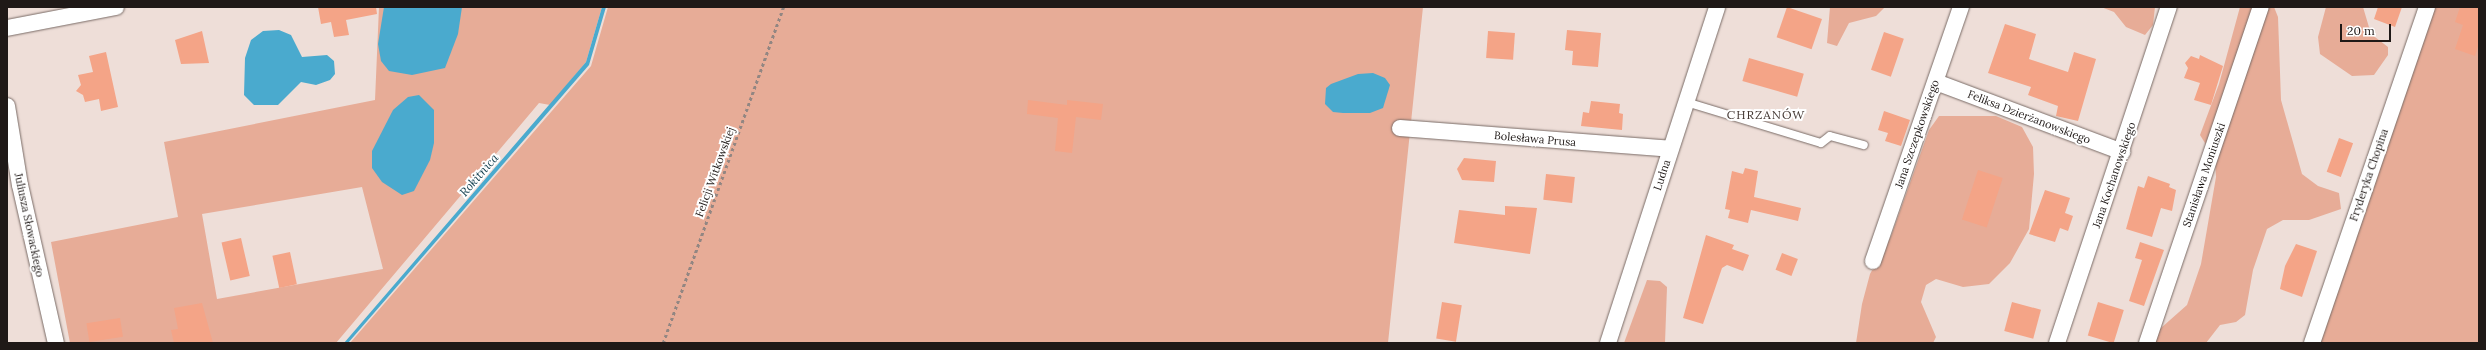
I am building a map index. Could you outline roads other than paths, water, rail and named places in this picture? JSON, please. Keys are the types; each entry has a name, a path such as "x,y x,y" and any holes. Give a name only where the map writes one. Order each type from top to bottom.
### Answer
{"street":[{"path":"7,28 116,7"},
{"name":"Ludna","path":"1608,343 1717,7"},
{"name":"Jana Szczepkowskiego","path":"1873,261 1961,7"},
{"name":"Jana Kochanowskiego","path":"2057,343 2122,152 2169,7"},
{"name":"Stanisława Moniuszki","path":"2147,343 2261,7"},
{"name":"Fryderyka Chopina","path":"2312,343 2427,7"},
{"name":"Feliksa Dzierżanowskiego","path":"1936,82 2122,152"},
{"name":"Juliusza Słowackiego","path":"8,117 13,186 56,343"},
{"name":"Bolesława Prusa","path":"1400,128 1670,149"}],"lane":[{"path":"1686,102 1821,143 1830,136 1864,145"}],"water":[{"path":"384,7 462,7 458,34 445,68 412,75 389,71 381,61 378,44"},
{"path":"602,7 606,7 589,65 348,343 344,343 586,62"},
{"path":"279,30 291,35 302,57 327,55 334,61 335,74 330,80 316,85 301,82 278,105 254,105 244,95 245,58 251,40 263,31"},
{"path":"1373,73 1385,78 1390,85 1383,108 1370,113 1343,113 1333,112 1325,104 1326,88 1331,84 1358,74"},
{"path":"419,95 434,110 434,143 430,160 414,191 402,195 382,182 372,168 372,151 393,110 408,97"}],"district":[{"name":"CHRZANÓW","path":"1766,115"}],"water label":[{"name":"Rokitnica","path":"479,175"}]}
